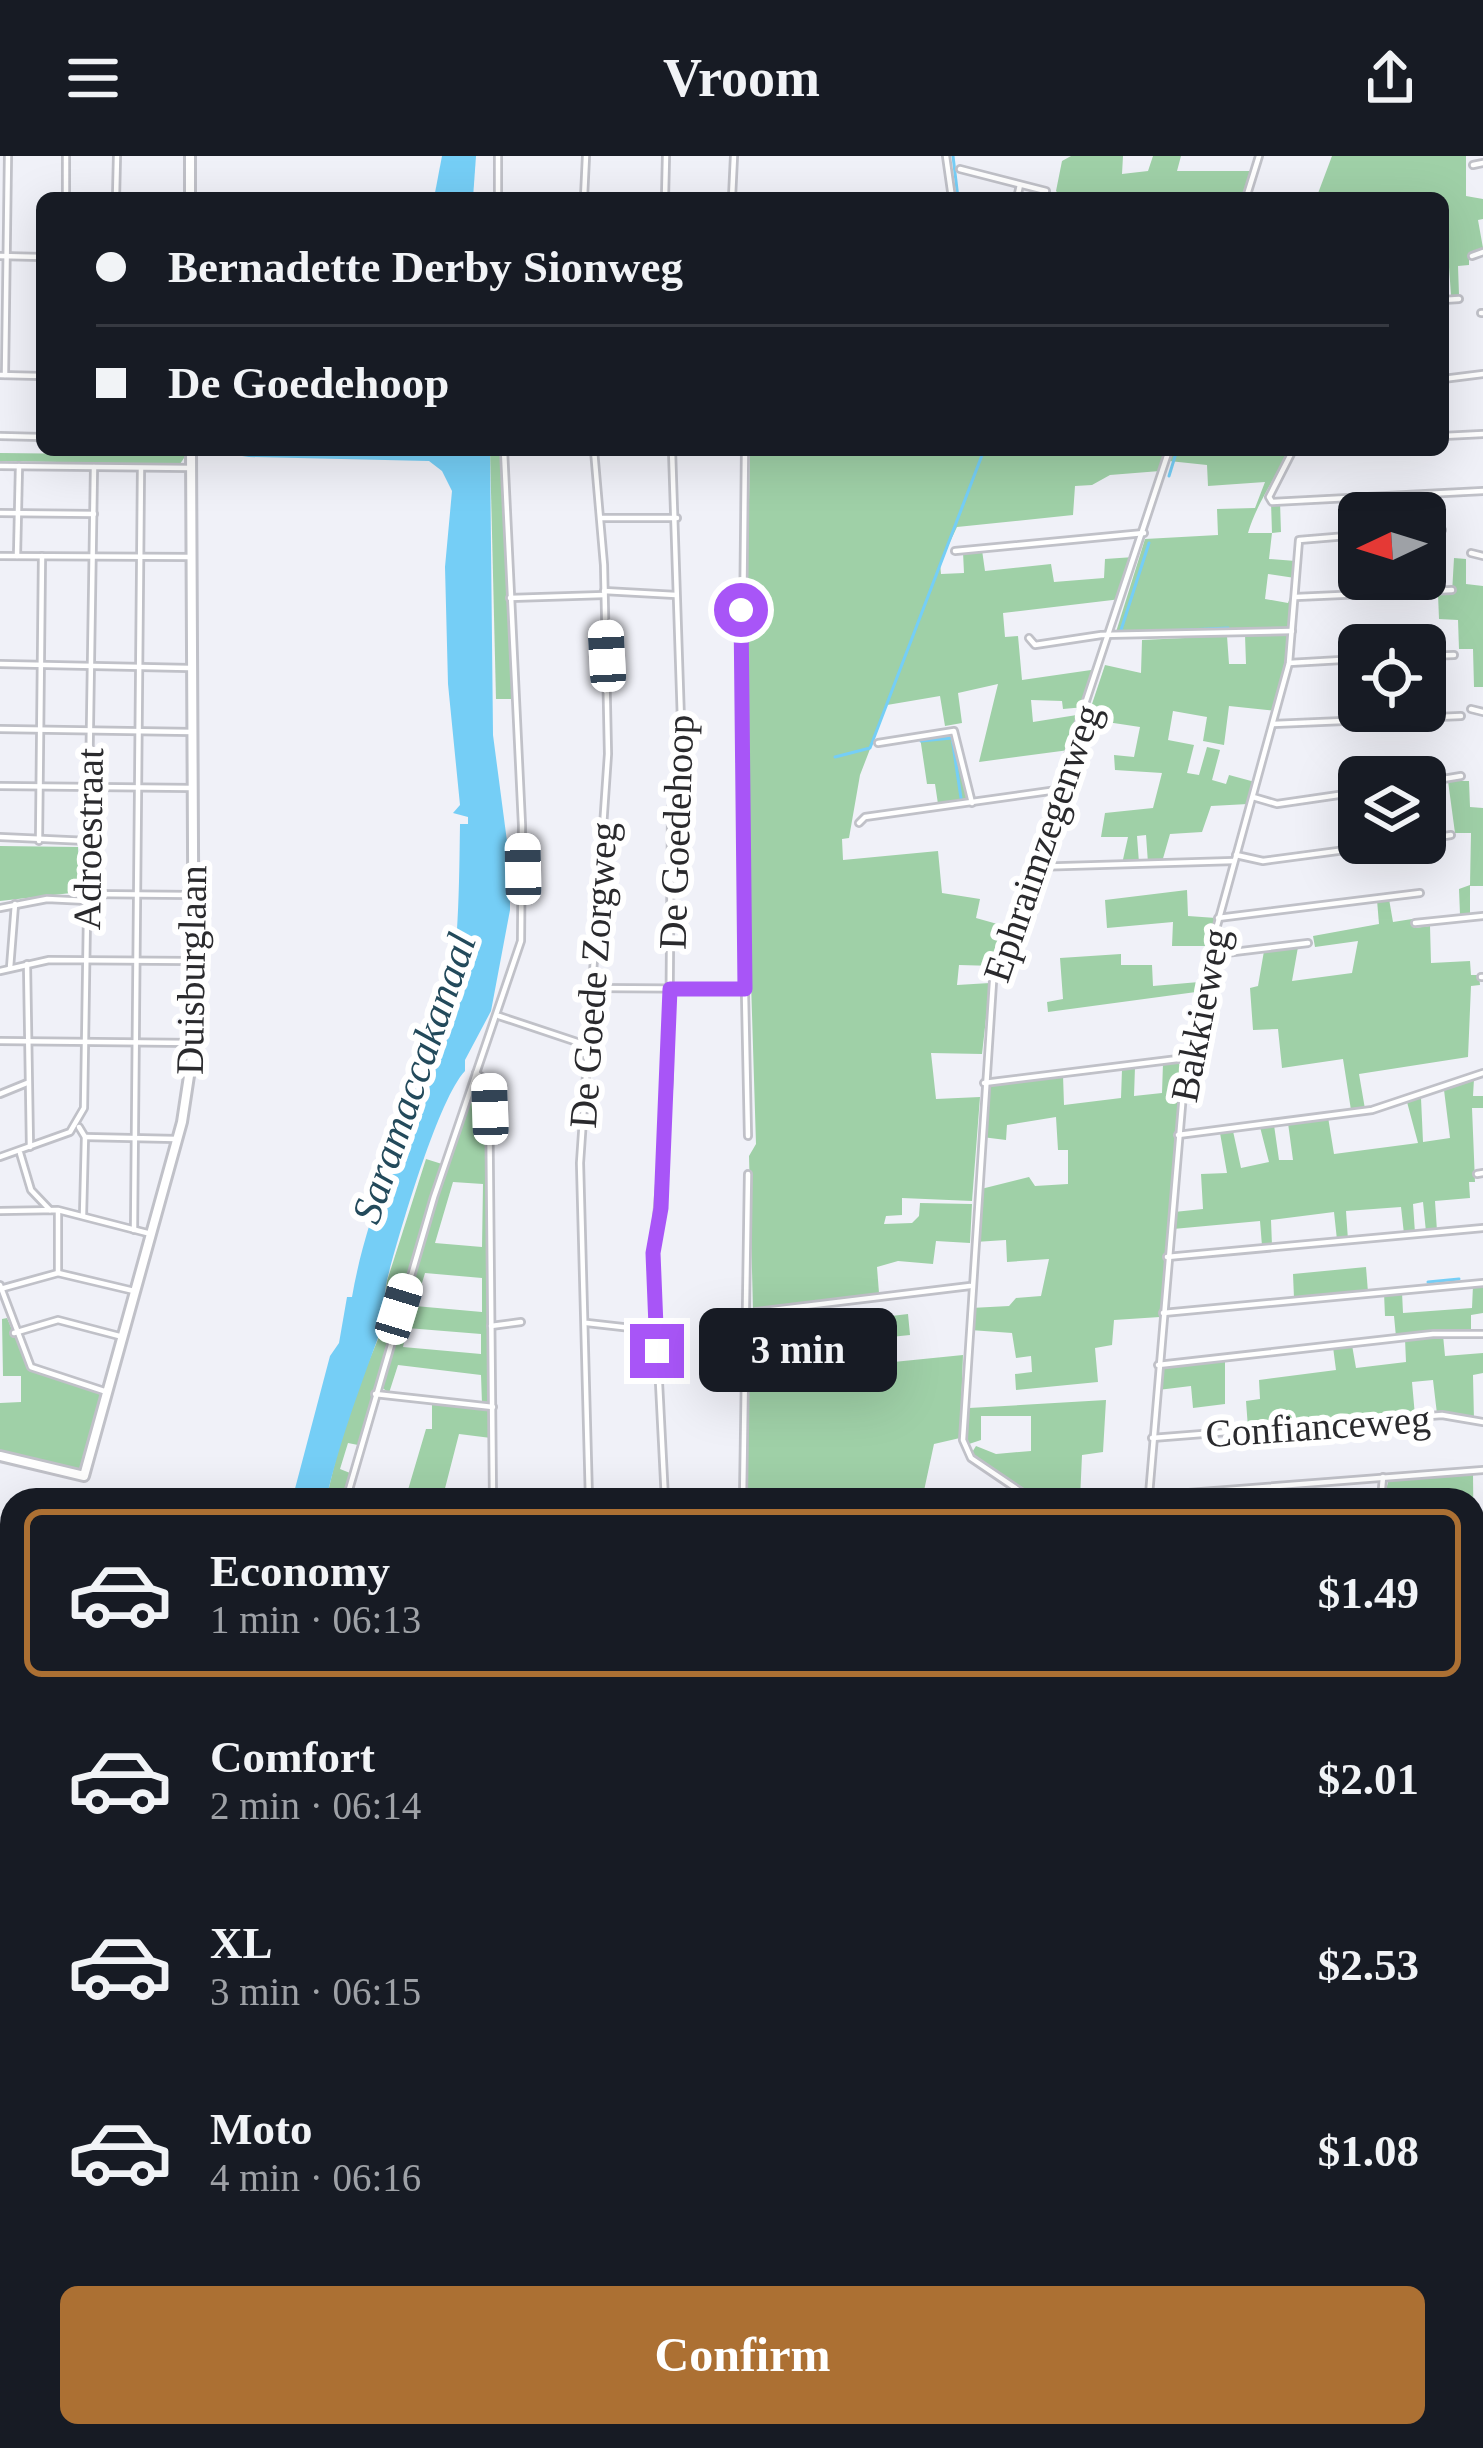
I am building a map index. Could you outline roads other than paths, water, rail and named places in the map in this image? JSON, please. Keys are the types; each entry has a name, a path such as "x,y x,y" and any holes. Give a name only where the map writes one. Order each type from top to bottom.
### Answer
{"street":[{"path":"8,156 2,375 36,376"},
{"path":"66,156 66,192"},
{"path":"116,192 117,156"},
{"path":"190,156 190,192"},
{"path":"498,156 498,192"},
{"path":"584,192 586,156"},
{"path":"665,192 666,156"},
{"path":"733,192 734,156"},
{"path":"946,156 951,192"},
{"path":"1248,192 1258,156"},
{"path":"1473,165 1483,163"},
{"path":"960,169 1046,191"},
{"path":"1018,192 1020,185"},
{"path":"1472,256 1483,252"},
{"path":"3,257 36,257"},
{"path":"1449,300 1459,299"},
{"path":"1449,378 1483,374"},
{"path":"1449,436 1483,434"},
{"path":"0,436 36,436"},
{"name":"Duisburglaan","path":"0,1456 85,1476 177,1138 194,1043 191,456"},
{"path":"349,1488 521,940 504,456"},
{"name":"De Goede Zorgweg","path":"589,1488 580,1163 608,754 602,518 595,456"},
{"name":"De Goedehoop","path":"665,1488 653,1253 661,1208 671,812 681,722 672,456"},
{"path":"745,456 741,631 748,1136"},
{"name":"Ephraimzegenweg","path":"1015,1488 971,1458 964,1446 982,1083 992,982 1112,636 1167,456"},
{"path":"1290,456 1269,500 1483,491"},
{"path":"0,466 192,468"},
{"path":"17,556 19,466"},
{"name":"Adroestraat","path":"78,1126 84,1108 94,467"},
{"path":"134,1230 141,468"},
{"path":"0,512 94,514"},
{"path":"602,518 677,518"},
{"path":"955,551 1144,533"},
{"name":"Bakkieweg","path":"1149,1488 1186,1058 1218,919 1289,662 1299,544 1302,537 1338,536"},
{"path":"1471,553 1483,556"},
{"path":"0,556 192,557"},
{"path":"39,841 42,556"},
{"path":"1296,597 1452,590"},
{"path":"510,598 678,595"},
{"path":"1028,638 1035,645 1112,636 1292,631"},
{"path":"1446,655 1454,655"},
{"path":"1289,662 1338,660"},
{"path":"0,664 194,668"},
{"path":"1471,709 1483,712"},
{"path":"1274,724 1461,716"},
{"path":"0,729 194,732"},
{"path":"878,743 954,731 972,802"},
{"path":"1446,778 1461,776"},
{"path":"0,786 194,788"},
{"path":"859,823 865,817 1058,790"},
{"path":"1252,797 1276,804 1338,795"},
{"path":"1446,836 1451,835"},
{"path":"0,837 88,842"},
{"path":"1032,867 1235,858 1263,862 1338,851"},
{"path":"1218,919 1420,893"},
{"path":"0,908 88,897 194,895"},
{"path":"10,968 15,904"},
{"path":"1415,923 1483,916"},
{"path":"1209,955 1308,943"},
{"path":"0,971 87,960 195,961"},
{"path":"27,964 30,1147"},
{"path":"593,988 745,989"},
{"path":"499,1016 589,1046"},
{"path":"0,1041 194,1043"},
{"path":"982,1083 1186,1058"},
{"path":"476,1073 489,1082 493,1488"},
{"path":"1178,1135 1372,1110 1483,1073"},
{"path":"0,1094 27,1083"},
{"path":"0,1157 78,1126 86,1137 83,1215"},
{"path":"86,1137 177,1138"},
{"path":"20,1151 31,1190 54,1210 58,1273"},
{"path":"743,1488 748,1174"},
{"path":"0,1211 54,1210 152,1234"},
{"path":"1167,1257 1483,1228"},
{"path":"108,1392 40,1372 25,1360 0,1287 58,1273 135,1291"},
{"path":"1163,1312 1483,1282"},
{"path":"756,1312 970,1286"},
{"path":"14,1333 58,1320 123,1337"},
{"path":"491,1326 521,1322"},
{"path":"584,1322 658,1331"},
{"path":"1158,1365 1483,1334"},
{"path":"375,1394 493,1407"},
{"name":"Confianceweg","path":"1152,1438 1442,1415 1483,1422"},
{"path":"1240,1488 1483,1470"},
{"path":"1382,1488 1383,1477"}],"water":[{"path":"442,156 476,156 473,192 435,192"},
{"path":"242,456 490,456 493,735 510,864 510,910 491,1011 443,1109 420,1170 387,1280 381,1328 329,1488 295,1488 381,1188 419,1078 428,1058 437,1062 442,1052 439,1045 454,964 460,824 468,824 468,817 453,813 460,805 448,684 445,567 452,491 442,471 429,461"}],"waterway":[{"path":"953,156 957,192"},
{"path":"835,757 870,748 982,456"},
{"path":"1169,476 1175,456"},
{"path":"1125,632 1121,630 1149,543"},
{"path":"1146,632 1228,628"},
{"path":"921,741 952,738 961,798"},
{"path":"1428,1282 1459,1279"}],"water label":[{"name":"Saramaccakanaal","path":"414,1078"}]}
